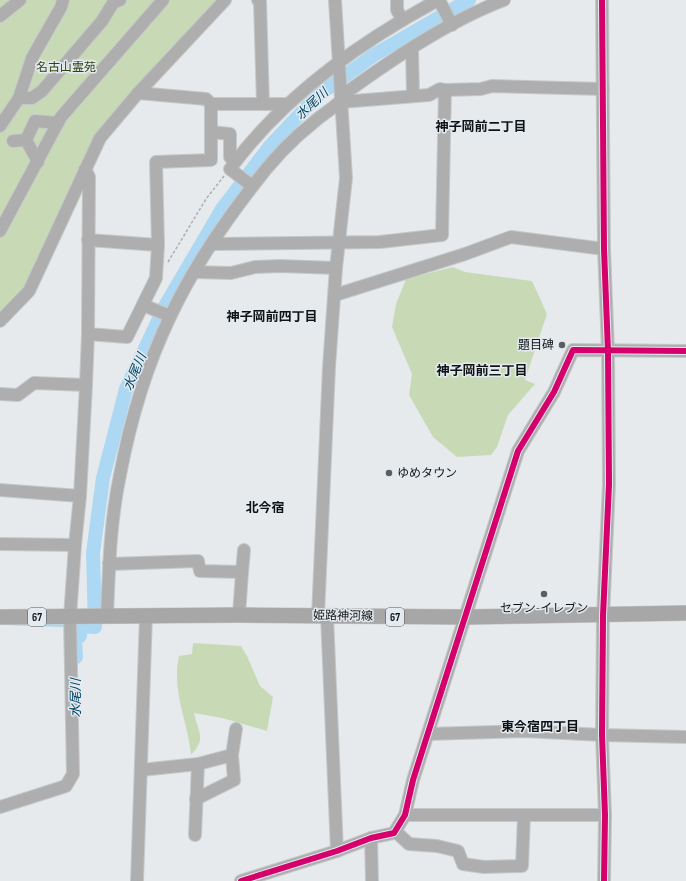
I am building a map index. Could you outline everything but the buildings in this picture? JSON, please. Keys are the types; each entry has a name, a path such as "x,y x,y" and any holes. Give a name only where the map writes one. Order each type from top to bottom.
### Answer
{"main road":[{"name":"姫路神河線","path":"0,617 239,615 466,617 603,616 686,613"}],"street":[{"path":"0,16 20,0"},
{"path":"0,126 19,98 32,58 61,7 63,0"},
{"path":"19,98 32,98 42,91 102,21 113,3 120,0"},
{"path":"0,231 61,117 163,0"},
{"path":"0,321 28,291 100,138 138,93 225,0"},
{"path":"258,0 260,2 263,104"},
{"path":"335,0 340,102 346,178 336,268 329,367 322,616 337,851"},
{"path":"397,0 397,10 402,19"},
{"path":"233,165 259,132 288,104 380,33 402,19 439,0 452,25"},
{"path":"105,616 119,476 139,397 170,316 194,272 212,244 252,186 286,148 313,122 340,102 347,92 412,48 452,25 504,0"},
{"path":"602,0 604,248 608,351 609,484 603,616 602,736 605,814 604,881"},
{"path":"412,48 412,96"},
{"path":"340,102 430,96 440,89 445,90 492,86 603,89"},
{"path":"212,244 380,242 442,235 445,90"},
{"path":"138,93 206,99 211,104 288,104"},
{"path":"88,334 127,337 156,278 158,245 156,162 211,160 211,104"},
{"path":"38,162 26,140 33,116 58,123"},
{"path":"211,132 230,134 230,157 233,165 252,186"},
{"path":"13,141 26,140"},
{"path":"0,807 66,786 73,774 73,617 75,545 80,496 88,334 88,177 85,168"},
{"path":"335,294 465,254 511,237 604,248"},
{"path":"88,240 158,245"},
{"path":"194,272 231,273 254,267 280,266 336,268"},
{"path":"143,305 170,316"},
{"path":"241,881 395,831 405,815 413,780 518,451 554,392 573,350 686,351"},
{"path":"0,394 18,395 34,383 86,385"},
{"path":"0,490 80,496"},
{"path":"0,544 75,545"},
{"path":"239,615 244,550"},
{"path":"109,564 198,561 200,571 242,572"},
{"path":"137,881 146,615"},
{"path":"196,799 234,780 232,755 236,729"},
{"path":"428,734 525,731 602,736 686,737"},
{"path":"141,770 198,764 232,755"},
{"path":"195,835 198,764"},
{"path":"405,815 605,814"},
{"path":"395,831 409,844 437,846 458,851 463,864 484,867 522,866 524,815"},
{"path":"371,838 372,881"}],"path":[{"path":"166,263 206,199 233,165"}],"green space":[{"name":"名古山霊苑","path":"0,0 220,0 113,116 42,258 21,293 0,315"},
{"path":"453,267 465,272 532,281 547,314 525,380 535,384 508,415 497,447 491,455 457,457 433,437 409,395 412,374 392,327 396,304 406,279"},
{"path":"193,643 241,646 260,686 273,697 267,731 222,718 194,713 200,740 196,749 191,755 178,694 177,669 179,656 192,654"}],"waterway":[{"name":"水尾川","path":"76,657 75,640 80,636 80,626 95,627 93,553 103,478 126,389 165,306 222,209 270,146 317,96 374,55 469,0"},
{"path":"10,624 67,626"}],"cycle path":[{"path":"602,0 604,249 608,351 609,484 603,616 602,735 605,815 604,881"},
{"path":"241,881 337,851 371,838 394,833 405,815 413,780 518,451 554,392 573,350 686,351"}],"place":[{"name":"題目碑","path":"562,345"},
{"name":"ゆめタウン","path":"389,473"},
{"name":"セブン-イレブン","path":"544,594"}],"district":[{"name":"神子岡前二丁目","path":"481,127"},
{"name":"神子岡前四丁目","path":"272,317"},
{"name":"神子岡前三丁目","path":"482,371"},
{"name":"北今宿","path":"265,508"},
{"name":"東今宿四丁目","path":"540,727"}]}
